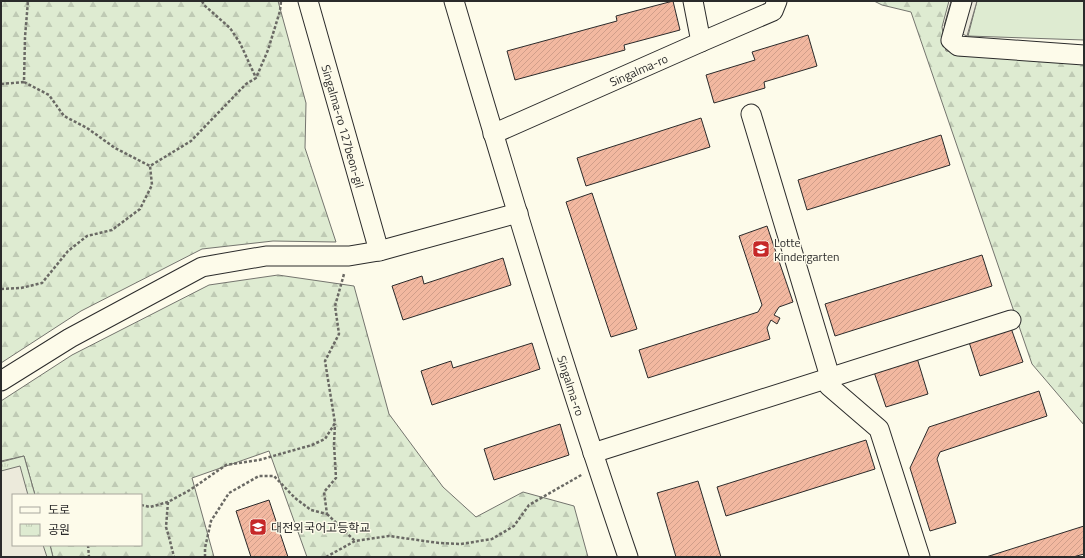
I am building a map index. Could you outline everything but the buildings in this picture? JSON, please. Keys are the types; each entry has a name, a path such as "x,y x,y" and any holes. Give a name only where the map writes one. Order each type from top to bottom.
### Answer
{"street":[{"name":"Singalma-ro 127beon-gil","path":"308,1 379,251"},
{"name":"Singalma-ro","path":"454,1 493,134 595,459 628,557"},
{"path":"693,1 701,42"},
{"name":"Singalma-ro","path":"493,134 773,11 777,1"},
{"path":"962,1 951,40 958,46 1084,55"},
{"path":"751,114 830,377 829,386 879,429 920,557"},
{"path":"1,381 70,338 202,267 266,256 349,256 379,251 518,213"},
{"path":"595,459 830,377 1011,320"}],"path":[{"path":"24,82 25,37 28,1"},
{"path":"202,1 204,5 230,28 240,43 256,78"},
{"path":"150,166 192,140 246,84 256,78 272,38 280,11 281,1"},
{"path":"1,84 24,82 49,95 64,116 87,128 115,148 150,166"},
{"path":"1,289 21,288 42,283 68,251 87,236 112,230 140,209 152,185 150,166"},
{"path":"327,514 324,492 336,478 334,444 335,423 325,361 339,334 335,306 349,256"},
{"path":"142,505 150,507 168,502 190,490 226,465 259,460 312,445 325,439 335,423"},
{"path":"326,557 355,541 389,536 439,543 461,544 492,539 514,526 530,506 595,459"},
{"path":"205,557 205,548 211,521 230,494 259,476 274,476 295,498 311,510 327,514 355,541"},
{"path":"168,502 166,527 170,536 174,557"},
{"path":"88,546 89,557"}],"green space":[{"path":"1,1 278,1 306,103 305,148 336,242 273,241 202,249 81,311 1,363"},
{"path":"874,1 949,1 942,27 946,51 1084,60 1084,425 1032,364 911,12 882,5"},
{"path":"977,1 1084,1 1084,40 968,36"},
{"path":"278,275 354,286 389,414 443,487 476,517 523,492 574,506 588,557 307,557 269,451 192,478 214,557 53,557 50,546 142,546 142,494 35,494 24,456 1,461 1,401 72,355 209,285"},
{"path":"24,456 35,494 12,494 12,546 50,546 53,557 1,557 1,462"}],"shaded area":[{"path":"951,1 977,1 967,36 944,26"},
{"path":"20,466 28,494 12,494 12,546 43,546 47,557 1,557 1,471"}],"place":[{"name":"Lotte Kindergarten","path":"761,249"},
{"name":"대전외국어고등학교","path":"258,527"}]}
